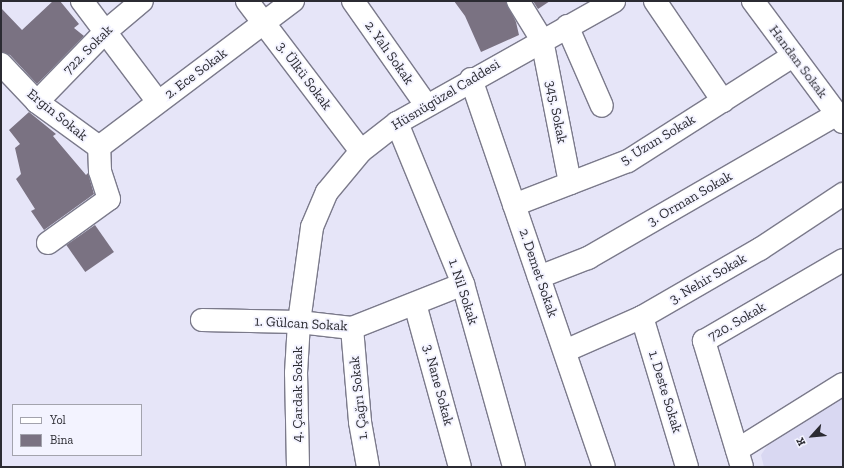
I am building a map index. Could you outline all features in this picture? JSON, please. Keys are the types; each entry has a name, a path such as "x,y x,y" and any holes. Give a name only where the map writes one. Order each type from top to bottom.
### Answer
{"street":[{"path":"82,1 158,102"},
{"name":"722. Sokak","path":"37,102 105,32 142,1"},
{"name":"3. Ülkü Sokak","path":"247,1 361,151"},
{"name":"2. Ece Sokak","path":"98,147 293,1"},
{"name":"2. Yalı Sokak","path":"353,1 426,105"},
{"path":"518,1 542,40"},
{"path":"655,1 722,101"},
{"name":"Handan Sokak","path":"753,1 792,56 840,118"},
{"name":"Hüsnügüzel Caddesi","path":"299,322 312,227 327,192 361,151 397,123 426,105 608,2"},
{"path":"567,26 602,106"},
{"name":"345. Sokak","path":"542,40 570,183"},
{"name":"5. Uzun Sokak","path":"514,205 628,161 792,56"},
{"name":"Ergin Sokak","path":"1,64 37,102 98,147"},
{"name":"2. Demet Sokak","path":"471,79 604,467"},
{"name":"3. Orman Sokak","path":"539,277 588,258 840,118"},
{"name":"1. Nil Sokak","path":"397,123 463,284 514,467"},
{"path":"48,243 109,199 100,171 98,147"},
{"name":"3. Nehir Sokak","path":"565,351 642,317 760,249 843,194"},
{"name":"720. Sokak","path":"740,458 704,341 843,260"},
{"name":"1. Gülcan Sokak","path":"202,320 299,322 352,328 463,284"},
{"name":"3. Nane Sokak","path":"415,304 460,467"},
{"name":"1. Deste Sokak","path":"642,317 687,467"},
{"name":"4. Çardak Sokak","path":"298,467 296,373 299,322"},
{"name":"1. Çağrı Sokak","path":"352,328 360,422 368,467"},
{"path":"740,458 843,384"}],"shaded area":[{"path":"843,396 843,467 764,467 761,455 769,443"}],"building":[{"path":"53,1 60,1 79,24 74,28 84,36 37,84 10,55 1,52 1,8 22,30"},
{"path":"454,1 506,1 516,22 519,35 481,52 465,16"},
{"path":"533,1 550,1 538,9"},
{"path":"29,112 56,134 53,136 86,175 88,173 94,194 44,230 31,211 35,209 16,179 21,174 15,148 20,144 9,130"},
{"path":"95,225 114,252 85,272 66,245"}]}
